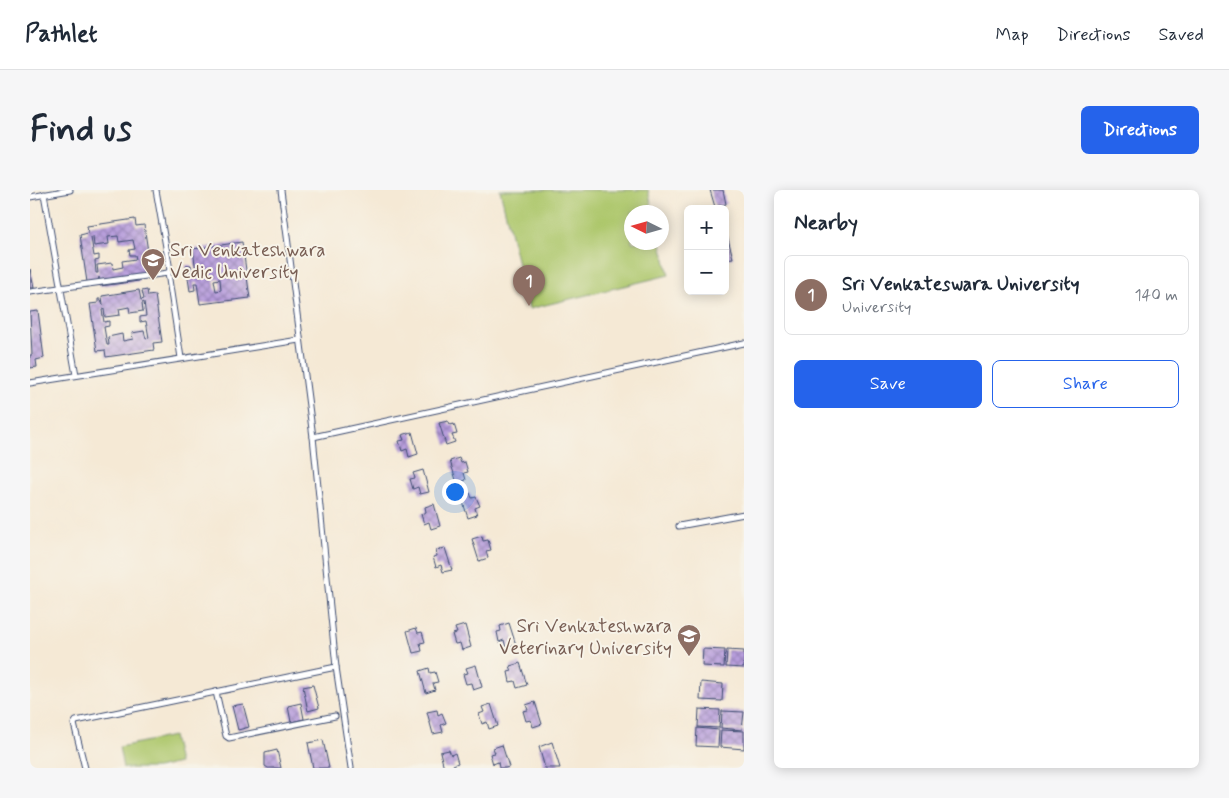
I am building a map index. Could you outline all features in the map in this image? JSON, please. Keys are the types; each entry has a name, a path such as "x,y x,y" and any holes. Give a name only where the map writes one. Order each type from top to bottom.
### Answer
{"lane":[{"path":"30,196 70,190"},
{"path":"156,190 170,270 168,273 181,358"},
{"path":"281,190 313,437 336,666 351,768"},
{"path":"44,194 76,376"},
{"path":"30,292 168,273"},
{"path":"30,383 299,340"},
{"path":"313,437 744,343"},
{"path":"679,526 744,514"},
{"path":"85,768 74,724 76,721 336,666"},
{"path":"216,692 226,736 229,738 335,716"}],"green space":[{"path":"500,190 648,190 651,205 624,205 624,250 663,250 669,275 529,309"},
{"path":"173,736 179,763 157,768 123,768 119,747"}],"building":[{"path":"710,190 723,190 726,204 714,205"},
{"path":"135,219 136,226 144,225 151,272 143,273 144,277 139,277 139,281 100,286 99,277 98,284 87,282 80,235 88,233 87,226","holes":["118,236 119,242 133,240 135,249 129,250 130,255 135,255 136,259 122,261 123,267 113,269 112,263 97,265 98,273 96,273 95,261 99,260 99,255 94,256 91,238 93,237 94,246 109,244 108,237"]},
{"path":"242,242 250,298 200,304 197,283 194,283 195,290 190,291 186,265 191,265 192,272 196,272 193,249","holes":["220,279 221,290 216,291 214,280"]},
{"path":"729,242 733,258 729,258"},
{"path":"30,269 34,288 30,288"},
{"path":"139,290 141,300 144,299 142,291 147,290 148,296 155,295 162,342 153,343 154,350 106,357 105,350 97,351 90,304 98,303 98,299 100,299 103,305 102,296","holes":["144,302 146,316 140,317 140,322 146,321 149,338 146,339 144,331 132,333 133,339 123,341 122,334 108,337 109,345 107,345 104,327 109,326 109,321 104,322 102,310 104,309 105,317 120,315 119,309 129,307 130,313 143,311 142,303"]},
{"path":"38,311 44,358 36,360 37,367 30,368 30,355 32,355 30,312"},
{"path":"448,421 450,425 454,424 457,434 452,435 455,442 446,445 439,423"},
{"path":"412,432 418,454 409,457 407,449 402,451 399,441 404,440 402,435"},
{"path":"459,458 461,463 465,462 468,472 464,473 466,480 457,483 450,461"},
{"path":"423,470 429,492 420,494 418,487 413,489 410,479 415,478 413,473"},
{"path":"470,493 472,498 476,497 480,506 475,508 477,515 468,518 461,496"},
{"path":"434,504 440,526 431,529 429,522 424,524 421,514 426,512 425,507"},
{"path":"482,536 483,541 488,540 491,550 486,551 488,558 479,561 472,539"},
{"path":"445,548 452,570 443,572 441,565 436,567 433,557 437,556 436,550"},
{"path":"509,623 516,645 506,648 504,640 499,642 497,632 501,631 500,626"},
{"path":"465,625 471,647 462,650 460,643 455,644 452,634 457,633 455,628"},
{"path":"416,628 418,633 422,632 425,642 420,643 422,651 413,653 407,631"},
{"path":"703,649 725,650 724,667 702,666"},
{"path":"727,650 744,651 744,668 726,667"},
{"path":"520,663 527,685 517,688 515,681 510,682 508,672 512,671 510,666"},
{"path":"476,665 482,687 473,690 471,683 466,684 463,674 468,673 466,668"},
{"path":"429,668 430,673 435,672 438,682 433,683 435,690 426,693 420,671"},
{"path":"701,682 723,684 722,701 700,700"},
{"path":"313,685 319,708 308,711 303,687"},
{"path":"535,702 542,724 533,727 531,720 526,721 523,711 528,710 526,705"},
{"path":"301,703 304,719 291,722 288,706"},
{"path":"243,704 249,727 238,730 232,706"},
{"path":"491,704 498,726 489,729 487,722 482,724 479,714 484,712 482,707"},
{"path":"699,709 720,710 719,728 698,727"},
{"path":"437,710 438,715 442,713 446,723 441,725 443,732 433,734 427,712"},
{"path":"722,711 744,712 742,730 721,728"},
{"path":"697,728 719,730 718,747 696,746"},
{"path":"721,730 744,731 744,749 720,747"},
{"path":"323,740 329,768 313,768 308,743"},
{"path":"552,742 560,768 545,768 539,747"},
{"path":"502,745 509,767 499,768 498,762 493,764 490,754 495,753 493,748"},
{"path":"277,750 281,768 268,768 265,766 265,753"},
{"path":"449,750 451,755 455,753 458,763 453,765 454,768 444,768 440,752"}],"place":[{"name":"Sri Venkateshwara Vedic University","path":"153,281"},
{"name":"Sri Venkateswara University","path":"529,306"},
{"name":"Sri Venkateshwara Veterinary University","path":"689,657"}]}
